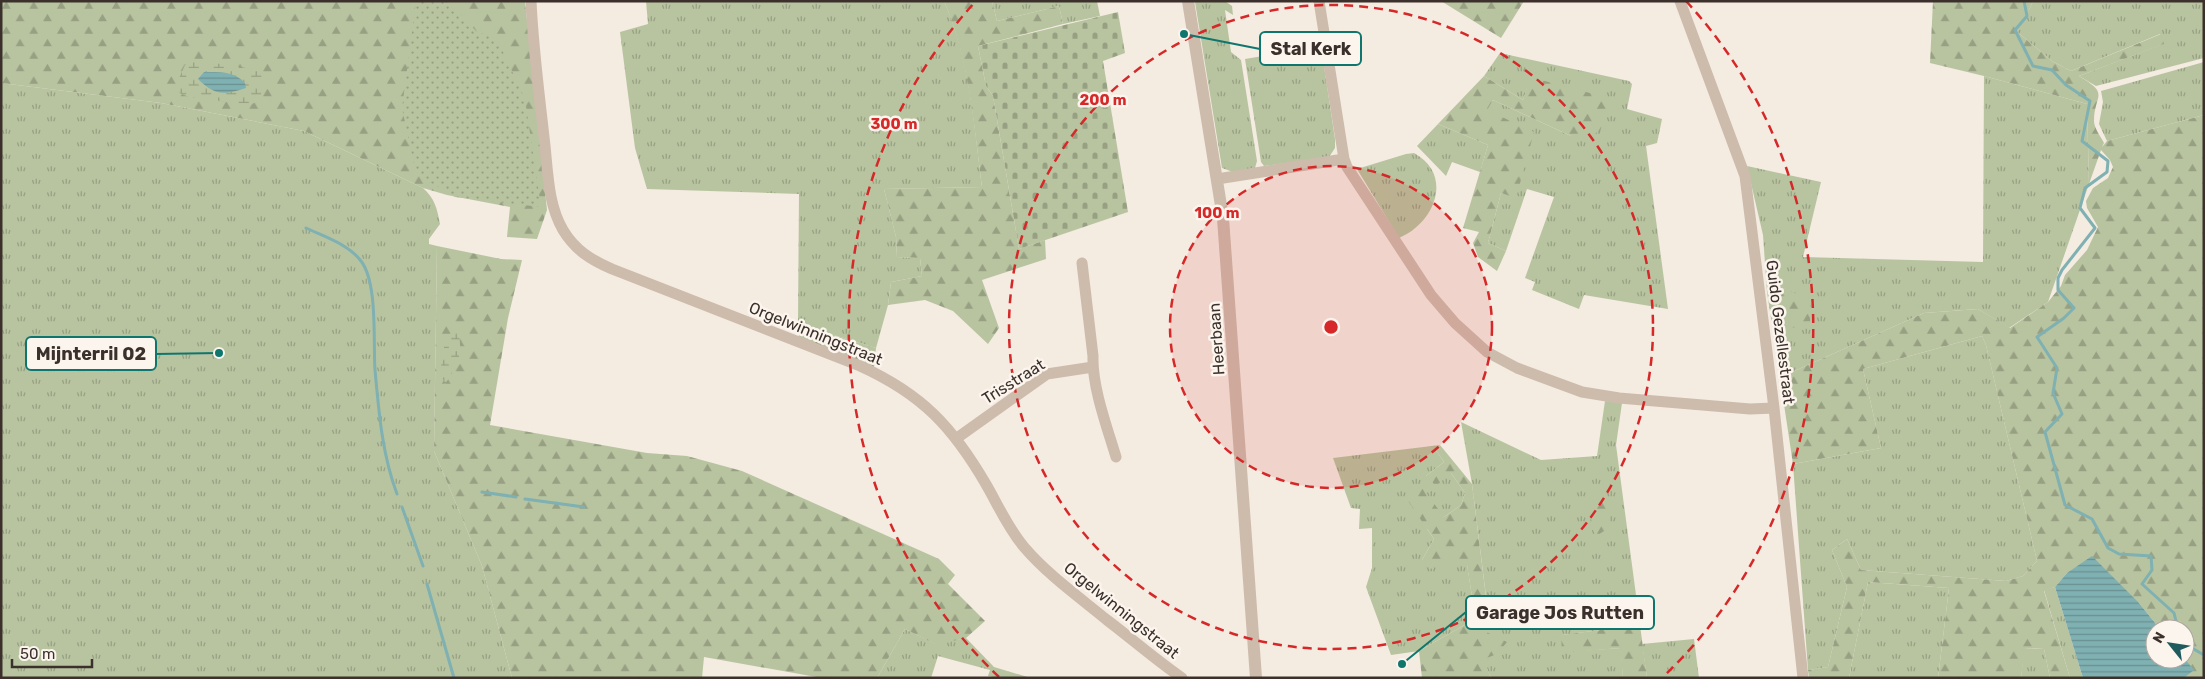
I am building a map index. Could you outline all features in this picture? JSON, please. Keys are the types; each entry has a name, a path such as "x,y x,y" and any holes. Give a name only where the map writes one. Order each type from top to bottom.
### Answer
{"street":[{"name":"Orgelwinningstraat","path":"531,1 534,49 552,204 563,231 580,251 596,262 612,269 873,372 917,399 944,422 957,438 978,470 1003,517 1024,547 1064,585 1182,678"},
{"name":"Heerbaan","path":"1188,1 1217,180 1225,245 1256,678"},
{"path":"1318,1 1344,159 1357,184 1431,295 1456,323 1488,352 1517,368 1582,392 1619,398 1750,409 1774,408"},
{"name":"Guido Gezellestraat","path":"1680,1 1745,176 1774,408 1803,678"},
{"path":"1217,180 1344,159"},
{"path":"1082,263 1093,367 1098,394 1116,457"},
{"name":"Trisstraat","path":"957,438 1047,374 1093,367"}],"green space":[{"path":"1,1 525,1 547,210 537,239 507,237 510,207 447,195 423,188 304,131 161,103 1,83"},
{"path":"416,1 441,1 451,4 476,31 497,39 525,99 541,207 455,197 416,174 402,108"},
{"path":"646,1 944,1 960,46 970,92 982,187 884,189 896,237 897,257 920,258 922,276 891,282 888,305 876,348 798,324 799,194 647,189 635,148 620,32 648,24"},
{"path":"944,1 992,1 997,21 1059,6 1063,24 978,46 986,86 993,96 1019,249 1045,240 1046,259 982,280 999,328 988,344 953,311 925,300 888,305 891,282 922,276 920,258 897,257 896,237 884,189 982,187 965,69"},
{"path":"992,1 1097,1 1100,16 1063,24 1059,6 997,21"},
{"path":"1225,1 1232,6 1233,15 1225,10 1231,52 1241,60 1257,161 1255,168 1233,172 1222,168 1195,2"},
{"path":"1441,1 1524,1 1501,38"},
{"path":"1933,1 2033,1 2027,14 2015,30 2052,61 2071,71 2161,34 2164,44 2079,76 2098,91 2094,124 2104,143 2102,147 2107,141 2204,115 2204,678 2184,678 2192,669 2195,669 2195,619 2152,619 2139,603 2067,573 2055,587 2044,591 2070,678 2050,678 2044,649 2025,648 2021,678 1938,678 1949,588 1868,582 1849,678 1809,678 1808,670 1828,667 1847,587 1832,550 1847,539 1861,570 2006,581 2023,576 2037,561 1986,345 1982,336 1863,369 1881,448 1793,464 1767,292 1785,288 1810,301 1810,327 1780,328 1790,373 1924,313 1978,309 2010,328 2048,302 2061,286 2065,275 2087,250 2098,227 2087,208 2086,201 2093,188 2108,178 2113,167 2110,160 2101,150 2089,184 2087,104 1930,63"},
{"path":"2033,1 2204,1 2204,58 2096,86 2079,76 2163,44 2160,34 2071,71 2052,61 2015,30"},
{"path":"1118,12 1125,53 1103,61 1128,212 1019,249 993,96 986,86 978,46"},
{"path":"1321,46 1335,148 1329,157 1264,166 1261,162 1245,59"},
{"path":"1500,53 1629,81 1632,84 1627,109 1662,119 1657,143 1646,146 1668,309 1584,295 1579,309 1532,290 1535,282 1525,278 1554,197 1527,189 1506,251 1488,243 1501,193 1516,197 1486,110 1493,100 1571,136 1531,77 1523,100 1484,76"},
{"path":"195,60 259,70 265,75 260,100 250,105 189,97 177,92 175,87 185,65"},
{"path":"2204,62 2204,115 2107,141 2099,124 2103,102 2101,91"},
{"path":"1484,76 1523,100 1530,77 1601,96 1608,108 1600,131 1587,137 1571,136 1493,100 1487,110 1534,132 1516,198 1501,193 1488,243 1506,251 1497,271 1478,257 1473,243 1479,232 1463,228 1488,145 1438,124"},
{"path":"1984,76 2087,104 2089,184 2048,302 2009,328 1978,309 1924,313 1790,373 1780,327 1785,288 1767,292 1763,235 1747,166 1821,182 1803,257 1983,262"},
{"path":"1,83 161,103 304,131 423,188 427,192 435,204 440,224 429,239 429,244 437,246 434,451 482,566 512,678 1,678"},
{"path":"1438,124 1488,145 1480,172 1452,162 1446,176 1417,146"},
{"path":"1414,153 1426,162 1434,173 1435,198 1430,210 1422,221 1412,231 1399,238 1357,169"},
{"path":"437,246 501,259 522,260 508,318 490,425 647,453 687,456 742,471 939,559 955,575 948,584 985,621 966,638 937,645 905,629 877,678 822,678 704,657 702,678 512,678 482,566 434,451"},
{"path":"798,324 876,348 874,367 799,337"},
{"path":"457,328 460,344 459,357 454,370 445,384 441,370 442,354 448,339"},
{"path":"1982,336 1986,345 2037,561 2023,576 2006,581 1861,570 1847,539 1832,550 1847,587 1828,667 1808,670 1793,464 1881,448 1863,369"},
{"path":"1605,401 1622,403 1616,445 1640,625 1562,635 1562,652 1621,648 1623,678 1493,678 1490,676 1468,623 1419,651 1391,655 1366,587 1372,568 1372,528 1359,529 1360,509 1351,508 1333,458 1440,445 1435,449 1444,462 1426,476 1451,473 1465,493 1461,505 1427,529 1434,539 1422,560 1467,564 1475,616 1488,612 1472,484 1461,422 1541,460 1597,456"},
{"path":"1440,445 1472,484 1488,613 1475,616 1467,565 1439,563 1431,569 1422,560 1434,539 1408,501 1421,486 1444,517 1461,505 1465,493 1451,473 1436,486 1426,476 1444,462 1435,449"},
{"path":"1602,494 1608,502 1610,523 1609,528 1596,536 1591,522 1590,506 1593,497"},
{"path":"1868,582 1949,588 1938,678 1849,678"},
{"path":"2055,587 2083,678 2070,678 2044,590"},
{"path":"1468,623 1507,642 1497,654 1484,659 1492,678 1422,678 1419,651"},
{"path":"1640,625 1647,678 1623,678 1620,648 1562,653 1561,635"},
{"path":"905,629 936,644 966,638 994,667 1031,678 998,678 988,676 990,670 938,656 931,678 877,678"},
{"path":"1694,639 1699,678 1647,678 1642,644"},
{"path":"2024,648 2044,649 2050,678 2021,678"}],"water":[{"path":"204,72 231,74 241,79 245,83 246,88 226,93 215,91 198,79"},
{"path":"2092,556 2139,603 2152,619 2145,619 2145,669 2194,670 2184,678 2083,678 2055,587 2067,573"}],"waterway":[{"path":"2024,1 2027,16 2015,30 2033,66 2052,70 2066,85 2090,101 2082,141 2108,161 2107,172 2085,188 2080,208 2095,228 2062,270 2058,278 2058,290 2074,308 2064,318 2037,337 2057,368 2053,393 2062,414 2045,432 2065,505 2092,519 2108,548 2119,554 2151,556 2152,570 2142,584 2174,613 2176,619"},
{"path":"306,228 336,241 350,250 361,261 366,271 370,283 374,313 375,370 382,433 388,464 397,494"},
{"path":"482,492 516,497"},
{"path":"525,499 584,507"},
{"path":"402,507 423,566"},
{"path":"427,584 454,678"},
{"path":"2195,650 2204,655"}],"place":[{"name":"Stal Kerk","path":"1184,34"},
{"name":"Mijnterril 02","path":"219,353"},
{"name":"Garage Jos Rutten","path":"1402,664"}]}
